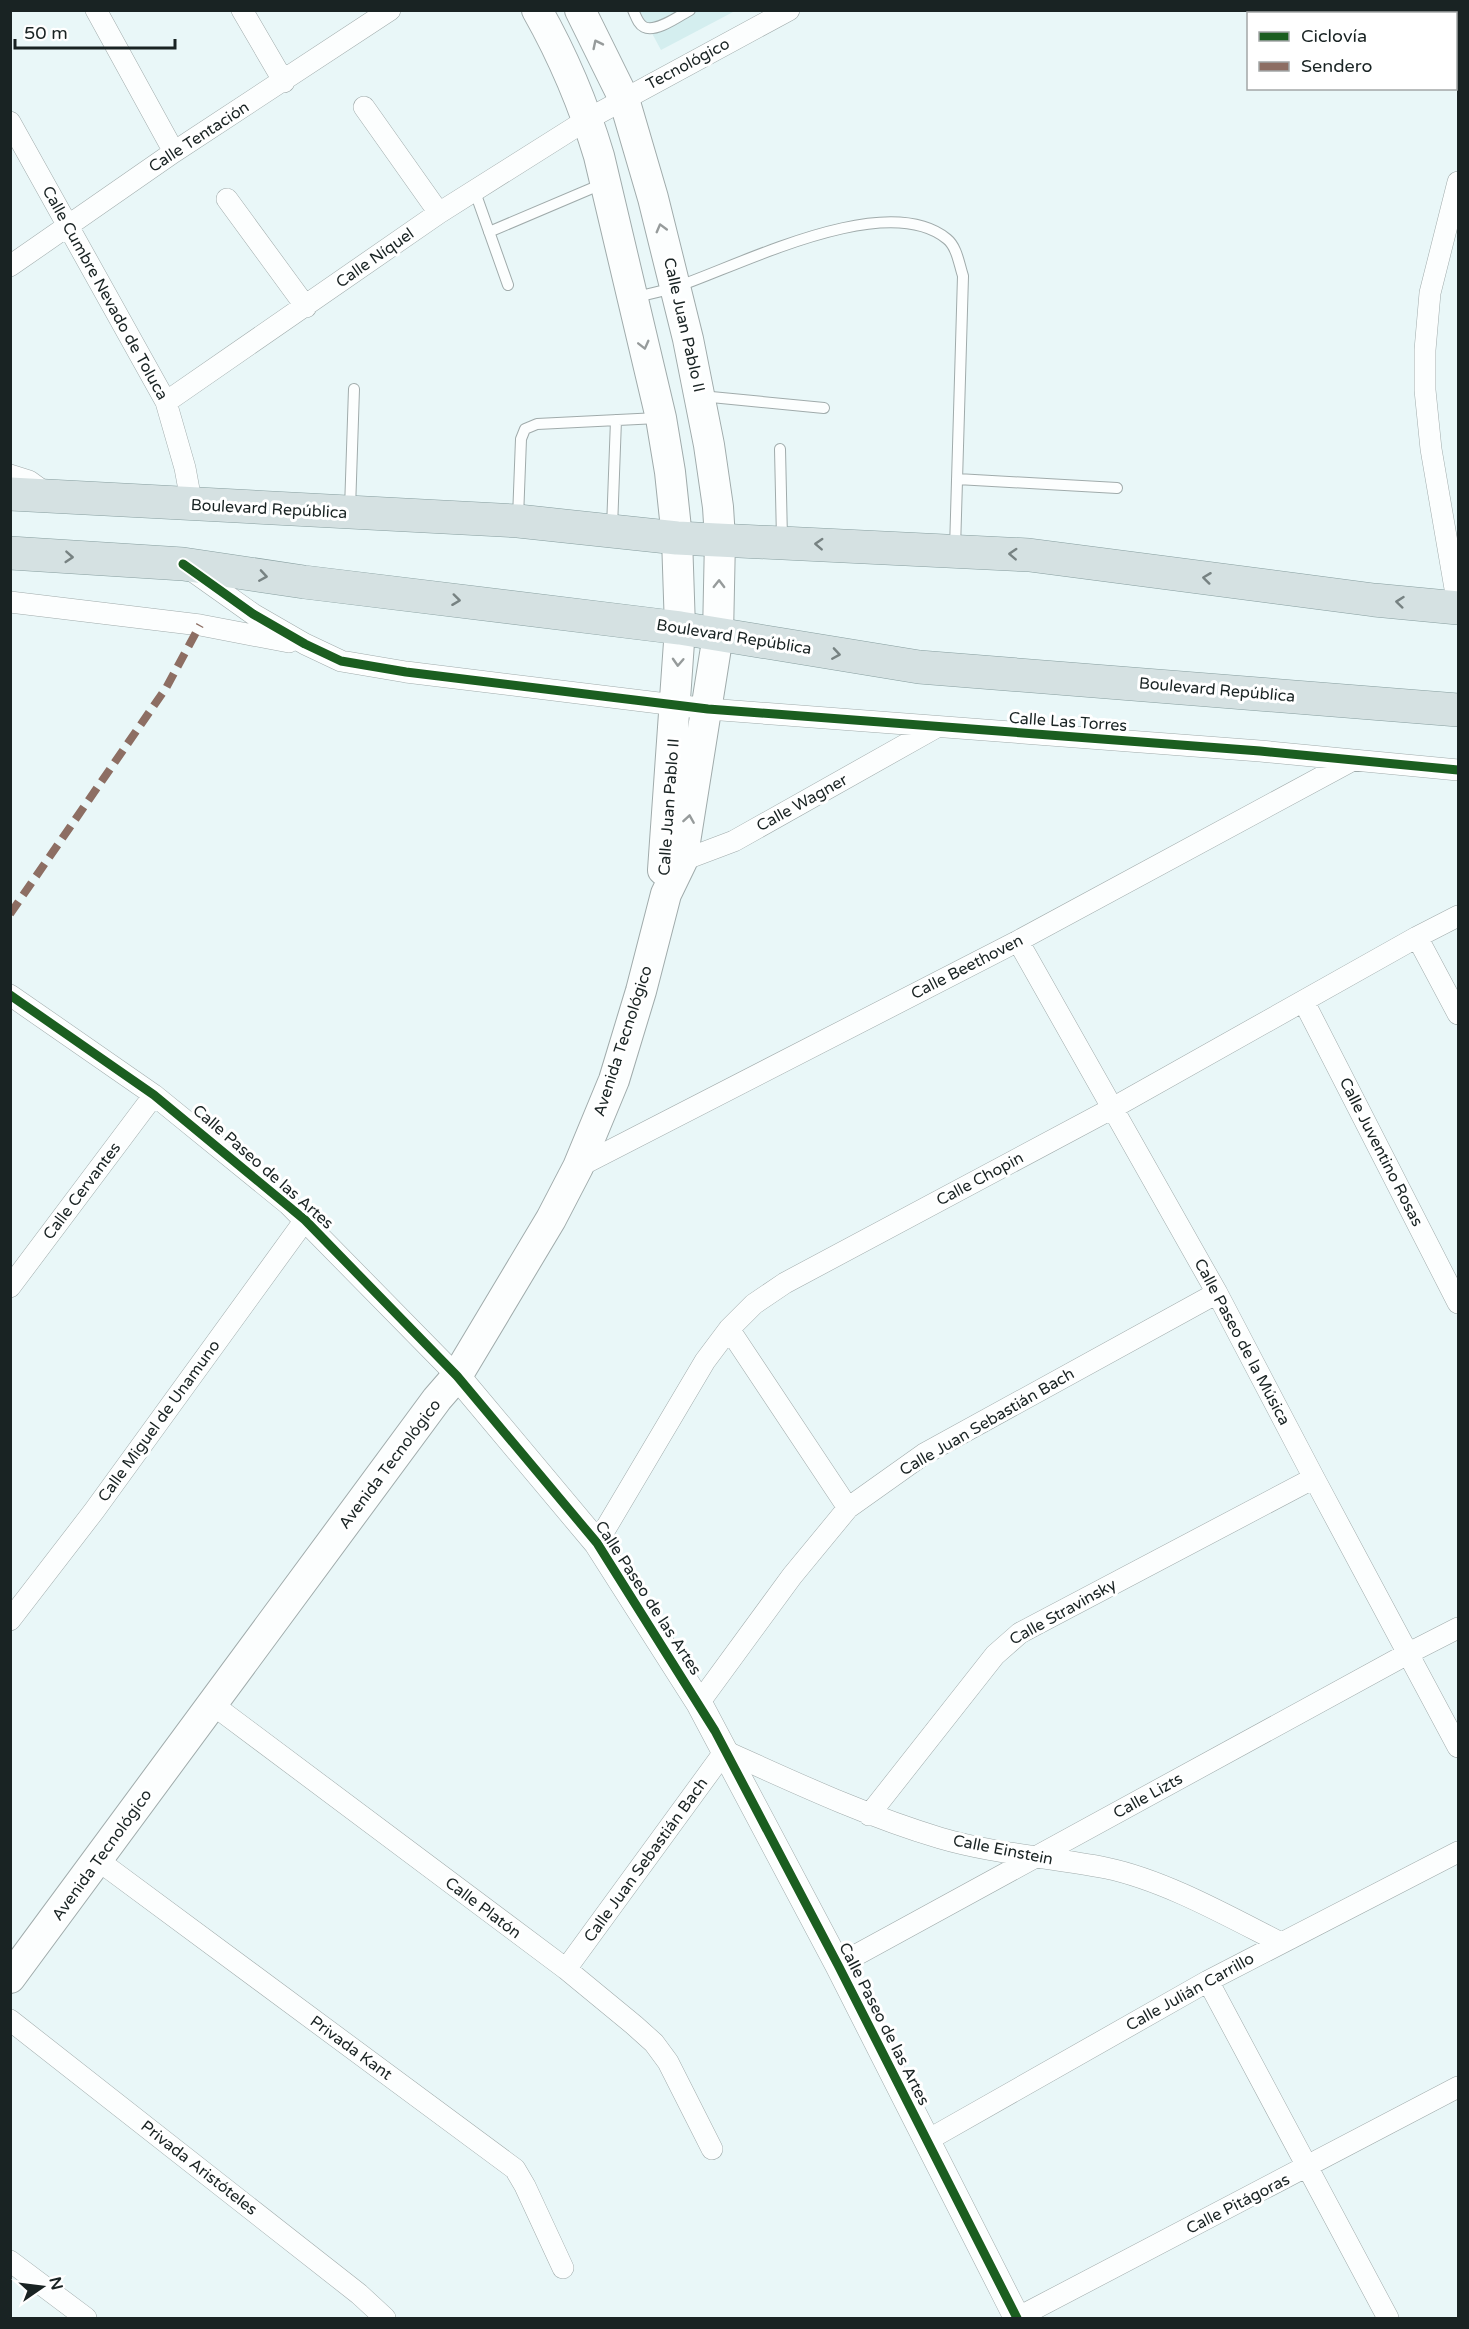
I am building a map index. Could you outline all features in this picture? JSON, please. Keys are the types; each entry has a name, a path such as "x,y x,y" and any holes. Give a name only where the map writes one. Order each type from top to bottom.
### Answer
{"main road":[{"name":"Calle Juan Pablo II","path":"537,10 561,56 588,119 606,183 661,418 670,472 677,538 680,628 670,874"},
{"name":"Calle Juan Pablo II","path":"580,10 624,99 676,286 700,396 718,507 720,538 718,635 708,709 670,874"},
{"name":"Boulevard República","path":"10,494 192,506 518,521 677,538 720,538 1029,555 1374,600 1458,607"},
{"name":"Boulevard República","path":"10,553 183,564 315,584 680,628 919,667 1458,710"},
{"name":"Avenida Tecnológico","path":"10,1978 99,1861 436,1399 457,1376 551,1219 578,1167 617,1069 641,991 670,874"}],"street":[{"path":"96,10 174,152"},
{"path":"242,10 284,82"},
{"name":"Tecnológico","path":"588,119 762,17 789,10"},
{"name":"Calle Tentación","path":"10,266 174,152 284,82 384,12"},
{"path":"364,107 439,213"},
{"name":"Calle Níquel","path":"166,402 439,213 588,119"},
{"name":"Calle Cumbre Nevado de Toluca","path":"10,122 166,402 185,468 192,506"},
{"path":"1458,182 1430,293 1425,350 1425,390 1431,448 1458,607"},
{"path":"227,199 306,307"},
{"path":"10,475 29,481 50,496"},
{"path":"183,564 253,614 304,644"},
{"path":"10,602 200,626 304,644"},
{"name":"Calle Las Torres","path":"304,644 341,661 676,706 935,728 1260,751 1458,770"},
{"name":"Calle Wagner","path":"670,874 734,841 935,728"},
{"name":"Calle Beethoven","path":"578,1167 1018,941 1353,760"},
{"name":"Calle Chopin","path":"597,1543 705,1361 729,1329 754,1304 785,1283 1111,1109 1458,916"},
{"path":"1417,937 1458,1014"},
{"name":"Calle Paseo de la Música","path":"1018,941 1217,1293 1458,1747"},
{"name":"Calle Paseo de las Artes","path":"10,995 154,1095 305,1220 457,1376 597,1543 699,1703 725,1751 838,1965 1017,2319"},
{"name":"Calle Juventino Rosas","path":"1304,1002 1458,1303"},
{"name":"Calle Cervantes","path":"10,1287 154,1095"},
{"name":"Calle Miguel de Unamuno","path":"10,1620 100,1502 305,1220"},
{"name":"Calle Juan Sebastián Bach","path":"699,1703 792,1576 848,1508 924,1454 1217,1293"},
{"path":"729,1329 848,1508"},
{"name":"Calle Stravinsky","path":"868,1815 994,1655 1008,1642 1030,1627 1314,1478"},
{"name":"Calle Lizts","path":"838,1965 1458,1628"},
{"name":"Calle Platón","path":"212,1704 566,1969 654,2043 668,2062 712,2149"},
{"name":"Calle Juan Sebastián Bach","path":"566,1969 725,1751"},
{"name":"Calle Einstein","path":"725,1751 868,1815 942,1839 1036,1858 1107,1868 1149,1882 1194,1899 1281,1943"},
{"name":"Calle Julián Carrillo","path":"926,2141 1208,1981 1458,1852"},
{"name":"Privada Kant","path":"99,1861 515,2169 563,2268"},
{"path":"1208,1981 1388,2319"},
{"name":"Privada Aristóteles","path":"10,2020 360,2294 385,2319"},
{"name":"Calle Pitágoras","path":"1017,2319 1458,2087"},
{"path":"10,2261 86,2319"}],"lane":[{"path":"633,10 641,26 647,28 661,25 690,10"},
{"path":"489,232 606,183"},
{"path":"475,192 508,285"},
{"path":"633,298 676,286 818,234 887,221 920,225 947,239 955,249 963,276 955,551"},
{"path":"350,513 354,389"},
{"path":"700,396 824,408"},
{"path":"518,521 521,439 525,429 537,424 661,418"},
{"path":"612,531 616,420"},
{"path":"780,449 782,542"},
{"path":"957,480 1117,488"}],"shaded area":[{"path":"640,11 735,11 661,50"}],"marked path":[{"path":"10,914 166,688 200,625"}],"cycle path":[{"path":"183,564 253,614 305,644 341,661 406,672 708,709 1260,751 1458,770"},
{"path":"10,995 154,1095 305,1220 457,1376 597,1543 715,1731 838,1965 1017,2318"}]}
